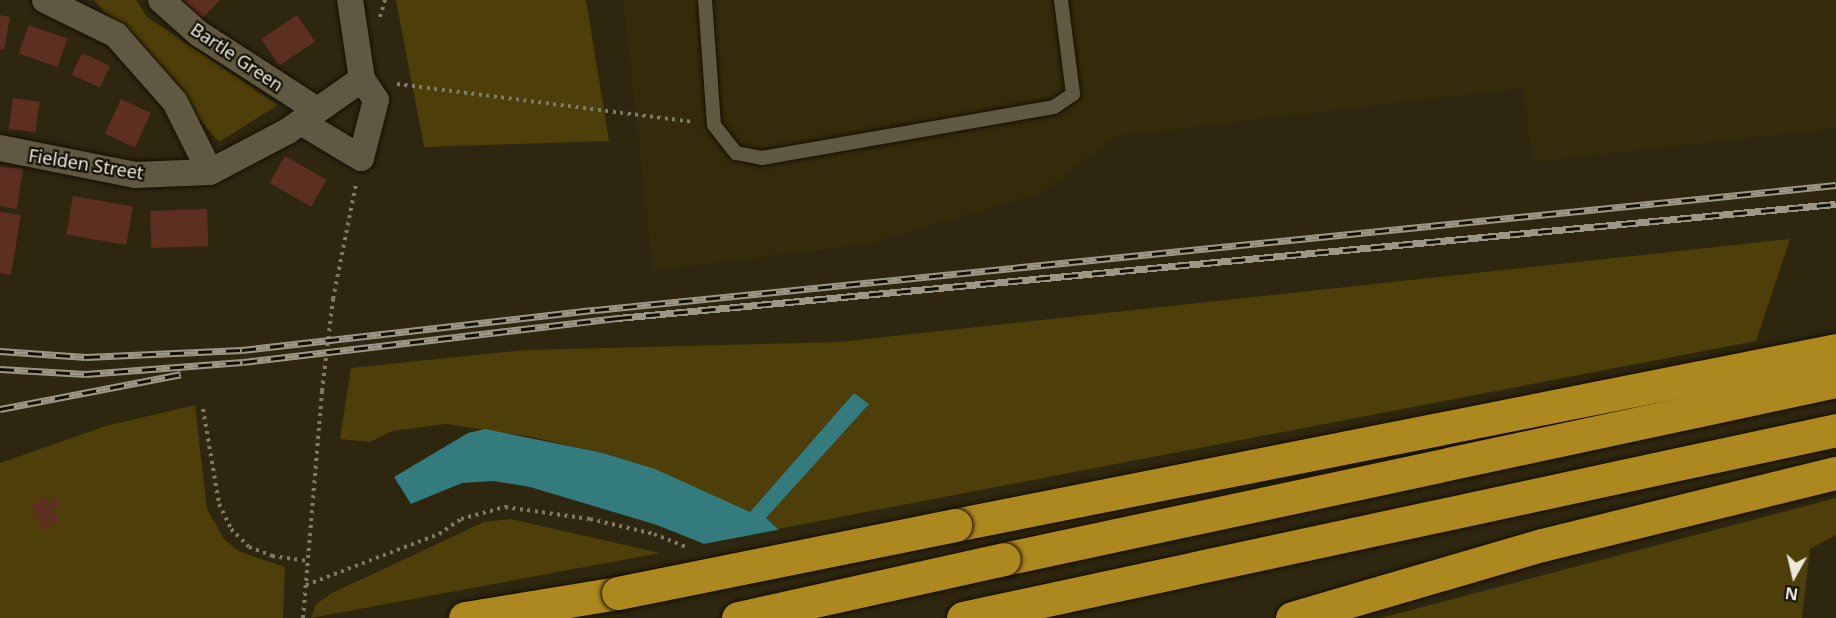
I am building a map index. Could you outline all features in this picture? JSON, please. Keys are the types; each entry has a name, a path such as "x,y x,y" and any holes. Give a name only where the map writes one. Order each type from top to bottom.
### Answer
{"highway":[{"path":"465,618 618,592 1836,350"},
{"path":"738,618 1836,381"},
{"path":"963,618 1836,430"},
{"path":"1292,618 1542,545 1836,473"}],"street":[{"path":"45,0 116,35 175,102 210,172"},
{"name":"Bartle Green","path":"161,0 198,33 361,158"},
{"path":"350,0 362,80 376,100 361,158"},
{"name":"Fielden Street","path":"0,148 135,175 210,172 309,116 362,80"}],"lane":[{"path":"705,0 714,125 736,153 762,158 1054,107 1072,94 1061,0"}],"path":[{"path":"362,80 714,125"},
{"path":"303,618 333,299 361,158"},
{"path":"203,409 219,504 231,529 249,547 272,556 308,561"},
{"path":"306,585 440,534 461,519 505,507 590,519 654,534 692,549"}],"shaded area":[{"path":"94,0 136,0 147,17 278,105 219,142"},
{"path":"396,0 586,0 609,141 424,147"},
{"path":"623,0 1836,0 1836,128 1533,162 1523,88 1116,136 1042,193 871,243 653,271"},
{"path":"1790,239 1756,341 778,529 766,518 868,404 854,393 750,512 599,452 532,437 446,424 392,431 370,442 340,439 351,368 525,350 839,342"},
{"path":"195,405 207,509 224,539 238,551 285,567 283,618 0,618 0,463 106,426"},
{"path":"1836,498 1836,535 1810,549 1802,618 1381,618"},
{"path":"511,519 660,553 311,618 316,604 332,593 484,522"}],"water":[{"path":"854,393 869,404 766,518 780,531 745,571 702,543 657,525 530,487 494,481 462,483 411,504 394,477 468,433 485,429 599,452 655,469 750,512"}],"pier":[{"path":"782,529 895,597 915,618 807,618 698,545"}],"building":[{"path":"182,0 220,0 202,19"},
{"path":"0,15 10,17 4,49 0,49"},
{"path":"297,15 315,42 279,66 261,39"},
{"path":"29,25 68,39 57,67 19,53"},
{"path":"82,53 110,66 100,88 72,75"},
{"path":"13,98 40,102 35,132 9,129"},
{"path":"121,99 151,113 135,147 105,133"},
{"path":"285,156 327,180 311,207 270,183"},
{"path":"0,166 23,169 17,209 0,206"},
{"path":"73,196 133,207 126,245 66,234"},
{"path":"207,209 208,246 151,248 150,211"},
{"path":"0,212 21,215 11,275 0,273"},
{"path":"45,496 50,503 56,497 61,503 53,509 60,519 45,530 31,506"}],"railway":[{"path":"0,351 86,357 242,350 595,310 1836,185"},
{"path":"0,369 86,374 243,362 618,318 1836,204"},
{"path":"0,409 181,374"}]}
